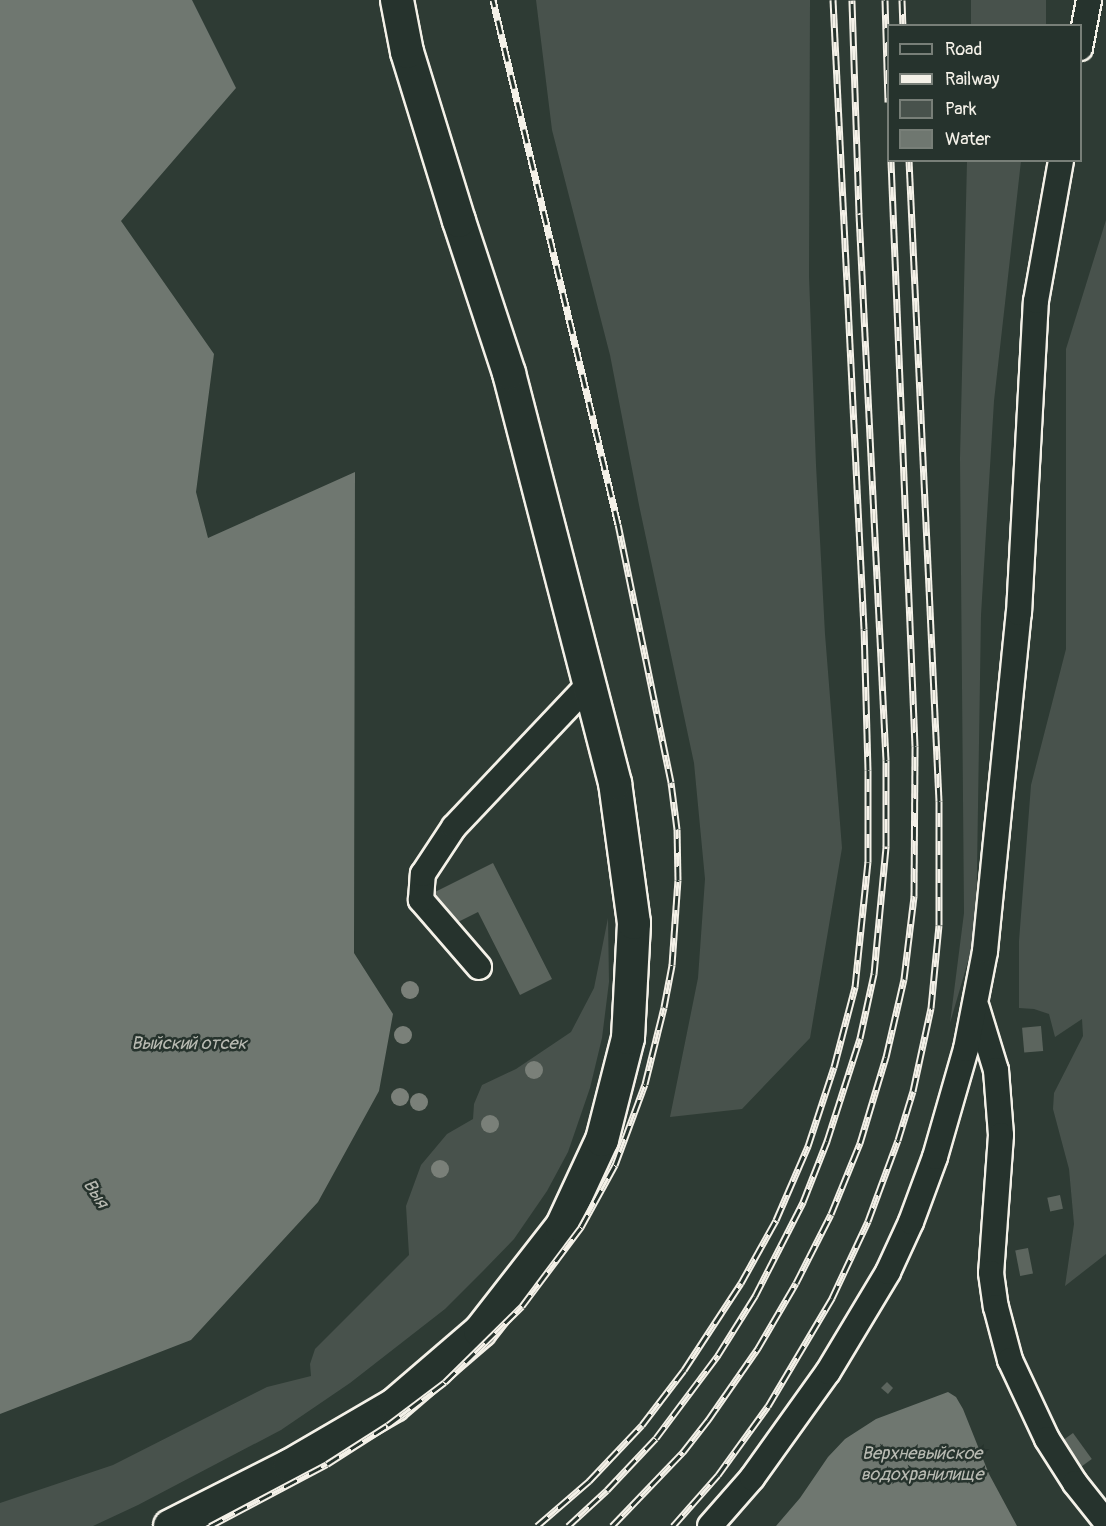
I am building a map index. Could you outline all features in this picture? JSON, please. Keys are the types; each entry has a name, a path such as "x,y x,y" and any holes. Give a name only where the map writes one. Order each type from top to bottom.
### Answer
{"main road":[{"path":"170,1526 289,1466 394,1405 480,1330 562,1226 602,1140 628,1038 634,923 615,783 508,373 411,63 397,0"}],"street":[{"path":"1082,37 1089,0"},
{"path":"710,1526 752,1478 828,1372 888,1272 911,1222 935,1157 976,1007 986,951 1019,613 1036,302 1061,162"},
{"path":"479,967 421,900 423,874 454,827 590,683"},
{"path":"976,1007 996,1070 1001,1135 991,1273 996,1307 1010,1360 1047,1439 1075,1483 1106,1522"}],"green space":[{"path":"536,0 810,0 809,276 816,465 825,634 842,848 810,1038 742,1109 670,1117 698,978 705,879 694,763 639,505 610,355 552,130"},
{"path":"971,0 1046,0 1046,24 971,24"},
{"path":"967,162 1021,162 994,401 981,615 976,934 950,1023 964,913 960,458"},
{"path":"1106,220 1106,1254 1065,1286 1074,1224 1069,1169 1053,1109 1054,1093 1083,1036 1082,1019 1055,1037 1049,1014 1034,1009 1019,1008 1019,941 1031,785 1066,649 1066,349"},
{"path":"608,918 609,982 602,1038 590,1088 568,1152 547,1191 514,1239 445,1309 350,1383 281,1430 138,1505 93,1526 0,1526 0,1503 113,1465 267,1387 311,1376 310,1364 315,1349 409,1255 406,1206 421,1165 447,1134 473,1119 474,1104 482,1085 516,1069 571,1032 594,988"}],"water":[{"name":"Выйский отсек","path":"0,0 192,0 236,88 121,221 214,354 196,492 208,538 355,472 354,953 393,1014 379,1091 318,1202 191,1340 0,1414"},
{"name":"Верхневыйское водохранилище","path":"948,1392 956,1397 963,1409 989,1474 1017,1526 776,1526 800,1498 828,1457 845,1439 876,1419"}],"building":[{"path":"493,863 552,979 520,995 478,912 446,928 429,895"},
{"path":"1041,1026 1043,1051 1024,1053 1022,1028"},
{"path":"1060,1195 1063,1209 1050,1211 1047,1198"},
{"path":"1028,1248 1033,1274 1020,1276 1015,1250"},
{"path":"887,1382 893,1388 888,1394 881,1388"},
{"path":"1073,1433 1092,1459 1078,1469 1059,1443"}],"railway":[{"path":"210,1526 327,1464 388,1425 445,1382 522,1306 581,1227 615,1165 645,1084 672,965 678,880 677,829 671,782 618,524 493,0"},
{"path":"537,1526 589,1481 642,1425 684,1370 741,1283 776,1220 808,1146 834,1067 855,987 868,862 868,770 864,629 833,0"},
{"path":"568,1526 607,1490 656,1438 718,1355 755,1296 803,1202 827,1141 860,1038 874,974 886,846 886,760 859,213 852,0"},
{"path":"885,0 887,68"},
{"path":"902,0 903,24"},
{"path":"612,1526 683,1452 708,1420 758,1348 796,1283 831,1214 860,1143 886,1057 904,979 914,896 915,746 891,162"},
{"path":"673,1526 718,1475 768,1406 832,1298 868,1221 898,1140 913,1091 931,1008 939,925 939,801 909,162"}],"water label":[{"name":"Выя","path":"95,1194"}]}
